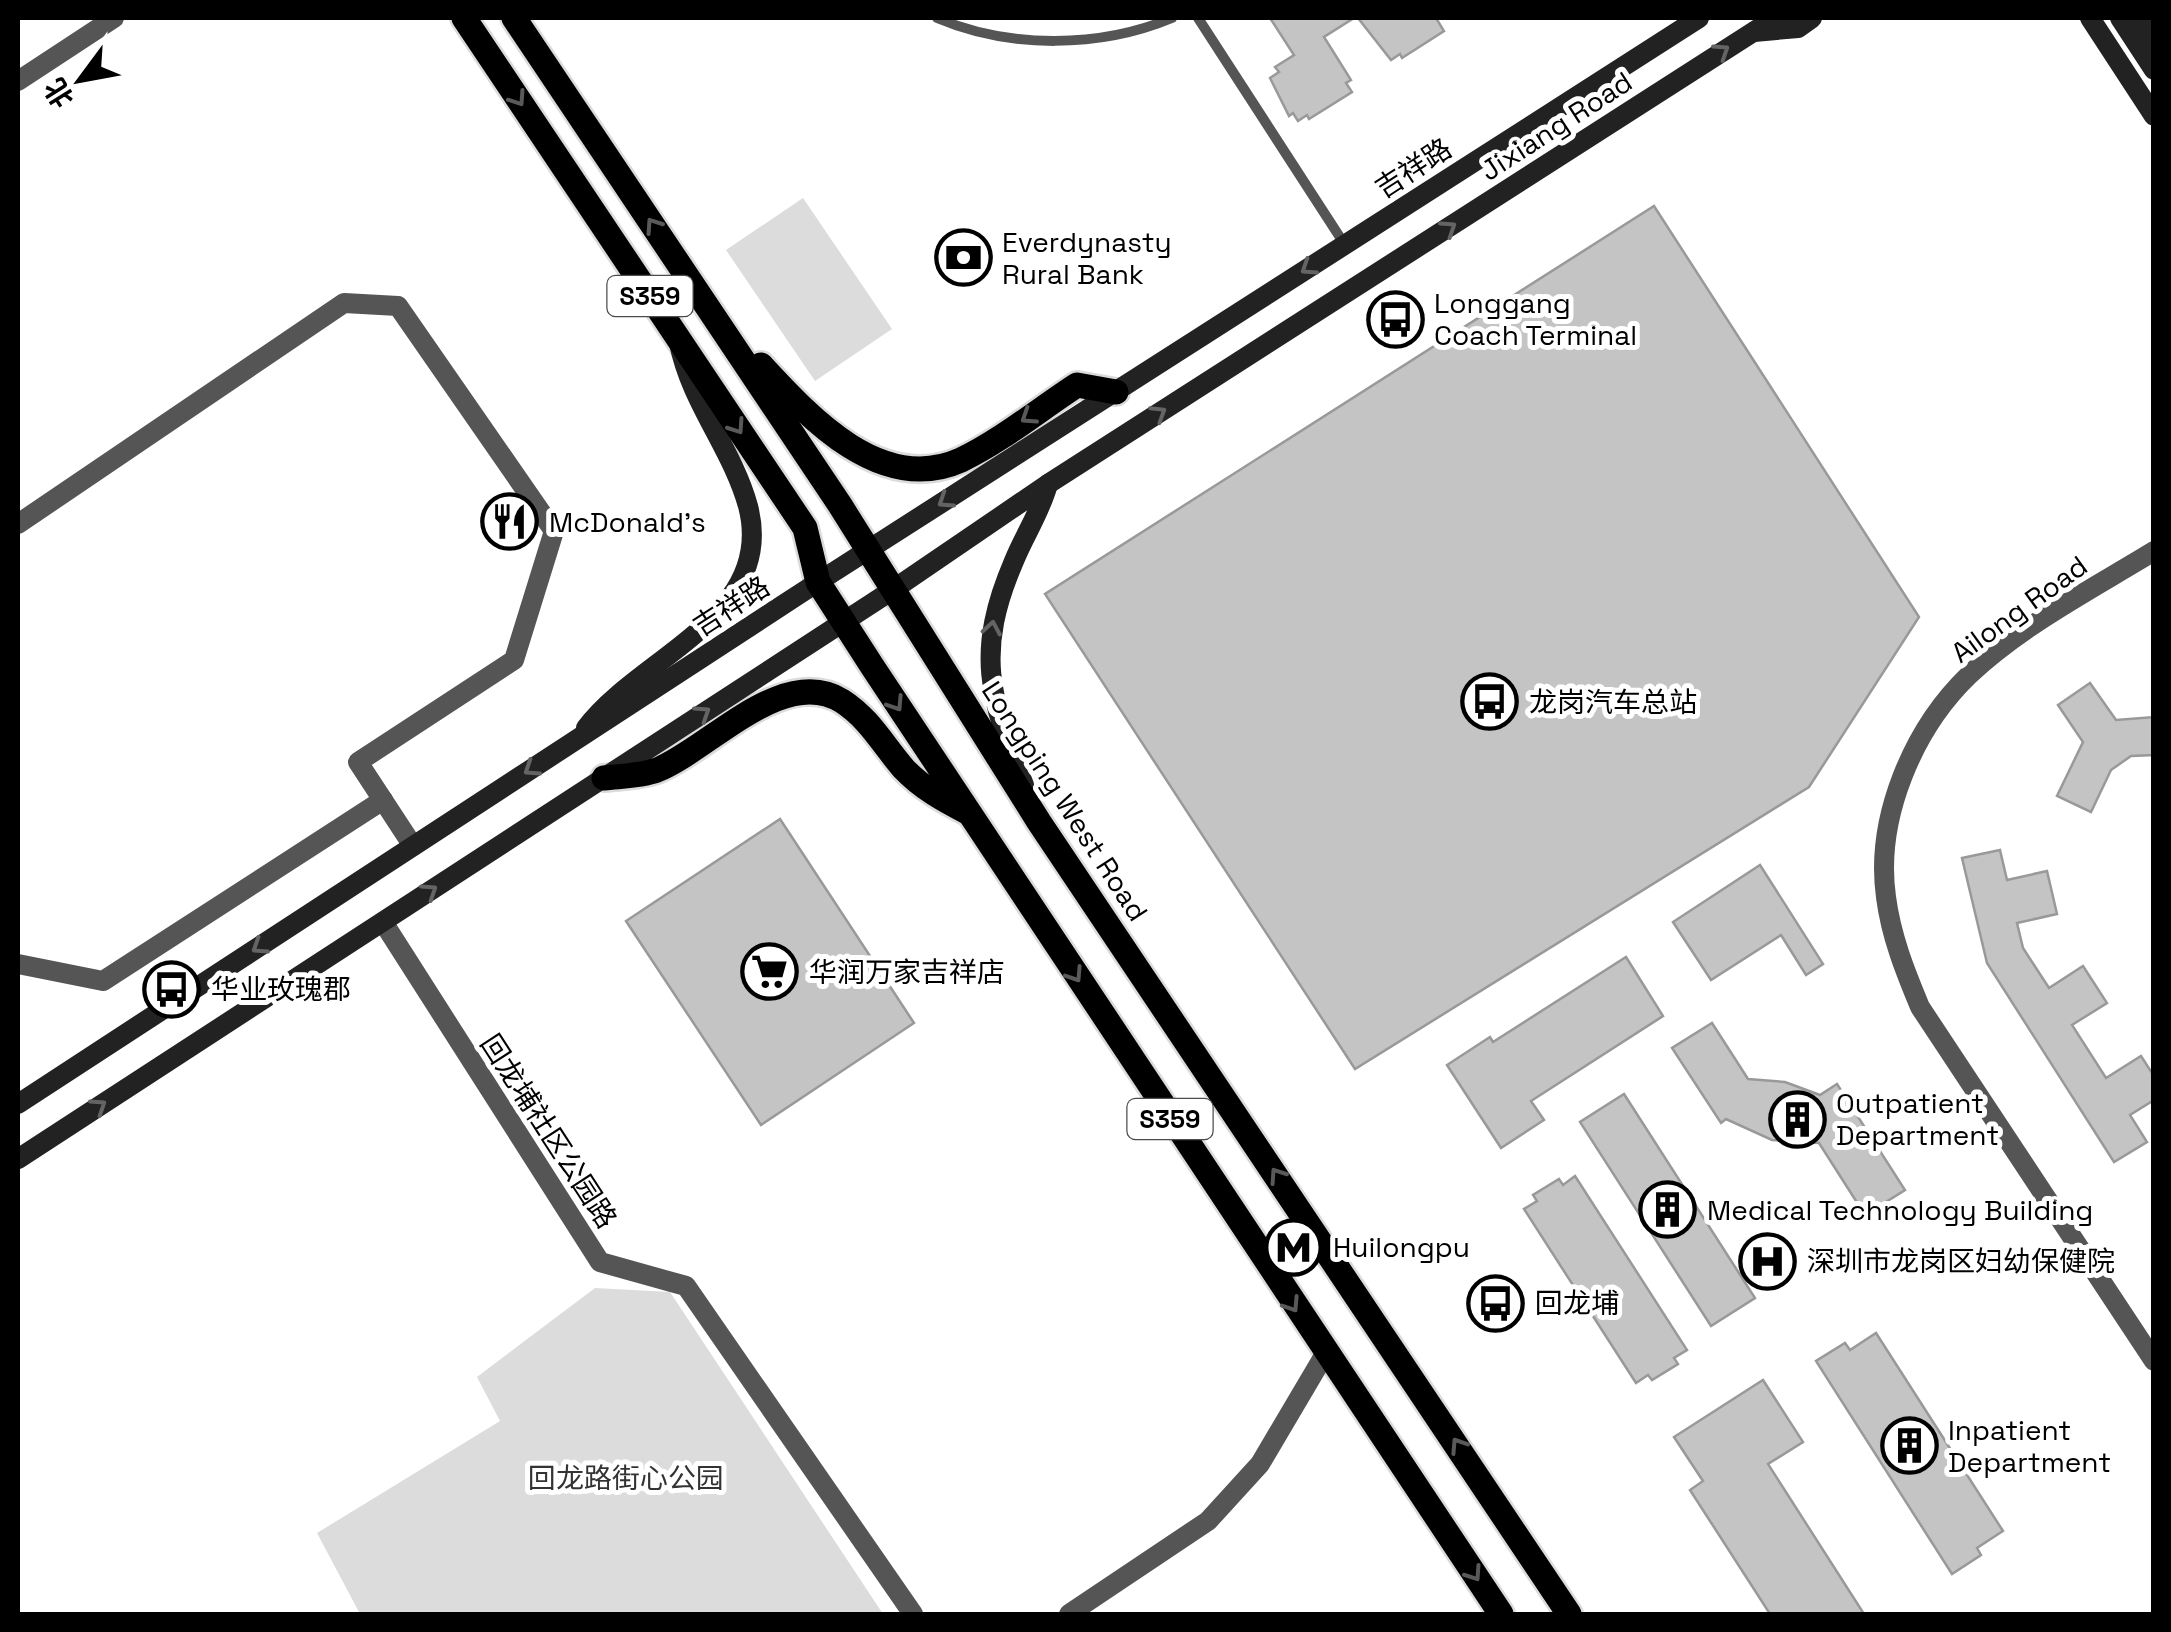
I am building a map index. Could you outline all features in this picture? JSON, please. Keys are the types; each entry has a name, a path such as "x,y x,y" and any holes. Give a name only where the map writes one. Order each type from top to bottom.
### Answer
{"main road":[{"name":"S359","path":"464,18 805,528 818,582 843,622 1501,1614"},
{"name":"Longping West Road","path":"514,18 894,589 1039,822 1570,1614"},
{"name":"吉祥路","path":"20,1098 1699,18"},
{"path":"18,1159 894,589 1048,484 1774,18"},
{"path":"1752,32 1787,30 1812,18"},
{"path":"2079,18 2104,40"},
{"path":"2090,18 2154,116"},
{"path":"2120,18 2154,70"},
{"path":"2142,18 2154,39"},
{"path":"707,306 814,422 870,458 920,468 959,461 1077,386 1116,392"},
{"path":"577,739 607,700 711,622 734,596 750,553 748,508 692,392 677,336"},
{"path":"1039,822 997,707 988,654 995,609 1015,557 1039,516 1048,484"},
{"path":"604,778 656,770 762,704 789,695 812,694 840,699 874,727 906,771 932,793 969,814"}],"street":[{"path":"18,81 114,18"},
{"path":"18,524 344,303 398,306 554,530 514,660 358,762 413,846"},
{"name":"Ailong Road","path":"2154,550 2019,636 1970,674 1932,717 1907,768 1886,831 1885,894 1896,948 1920,1007 2154,1361"},
{"path":"18,964 102,981 383,800"},
{"name":"回龙埔社区公园路","path":"383,922 600,1262 686,1286 913,1614"},
{"path":"1068,1614 1208,1520 1260,1464 1325,1354"}],"lane":[{"path":"937,18 976,30 1039,40 1102,37 1172,18"},
{"path":"1198,18 1345,245"}],"green space":[{"path":"803,198 892,329 815,381 726,250"},
{"name":"回龙路街心公园","path":"595,1288 670,1292 883,1614 360,1614 317,1533 500,1421 477,1377"}],"building":[{"path":"1270,18 1354,18 1324,37 1351,80 1346,83 1352,92 1309,119 1307,115 1298,121 1293,113 1289,116 1270,78 1279,72 1275,67 1294,55"},
{"path":"1358,18 1436,18 1444,31 1402,58 1400,54 1391,60"},
{"name":"龙岗汽车总站","path":"1654,206 1919,617 1809,787 1355,1069 1045,594"},
{"path":"2090,683 2116,720 2154,717 2154,755 2131,756 2111,770 2091,812 2057,796 2083,742 2058,705"},
{"name":"华润万家吉祥店","path":"780,819 914,1023 761,1125 626,921"},
{"path":"2000,850 2007,880 2047,871 2057,914 2017,923 2023,948 2049,988 2083,966 2107,1003 2072,1025 2106,1078 2141,1056 2154,1076 2154,1100 2130,1115 2147,1142 2114,1162 1987,963 1962,858"},
{"path":"1760,865 1823,964 1806,975 1781,935 1711,980 1673,922"},
{"path":"1626,957 1663,1016 1531,1101 1544,1120 1501,1148 1447,1065 1490,1037 1493,1042"},
{"name":"Outpatient Department","path":"1712,1023 1748,1079 1785,1082 1820,1095 1837,1084 1905,1190 1865,1215 1819,1143 1772,1140 1726,1119 1721,1123 1672,1048"},
{"name":"Medical Technology Building","path":"1624,1094 1755,1298 1711,1326 1580,1122"},
{"path":"1575,1176 1687,1350 1674,1358 1678,1364 1652,1380 1648,1375 1636,1383 1524,1209 1537,1201 1533,1195 1559,1179 1563,1185"},
{"name":"Inpatient Department","path":"1876,1333 2003,1531 1977,1548 1981,1555 1952,1574 1816,1361 1845,1343 1850,1350"},
{"path":"1763,1380 1803,1442 1768,1464 1864,1614 1770,1614 1690,1490 1703,1481 1674,1437"}],"place":[{"name":"Everdynasty Rural Bank","path":"963,258"},
{"name":"Longgang Coach Terminal","path":"1395,319"},
{"name":"McDonald's","path":"510,522"},
{"name":"龙岗汽车总站","path":"1490,702"},
{"name":"华润万家吉祥店","path":"770,972"},
{"name":"华业玫瑰郡","path":"172,989"},
{"name":"Outpatient Department","path":"1797,1119"},
{"name":"Medical Technology Building","path":"1668,1210"},
{"name":"Huilongpu","path":"1294,1247"},
{"name":"深圳市龙岗区妇幼保健院","path":"1768,1261"},
{"name":"回龙埔","path":"1496,1303"},
{"name":"Inpatient Department","path":"1909,1446"}]}
